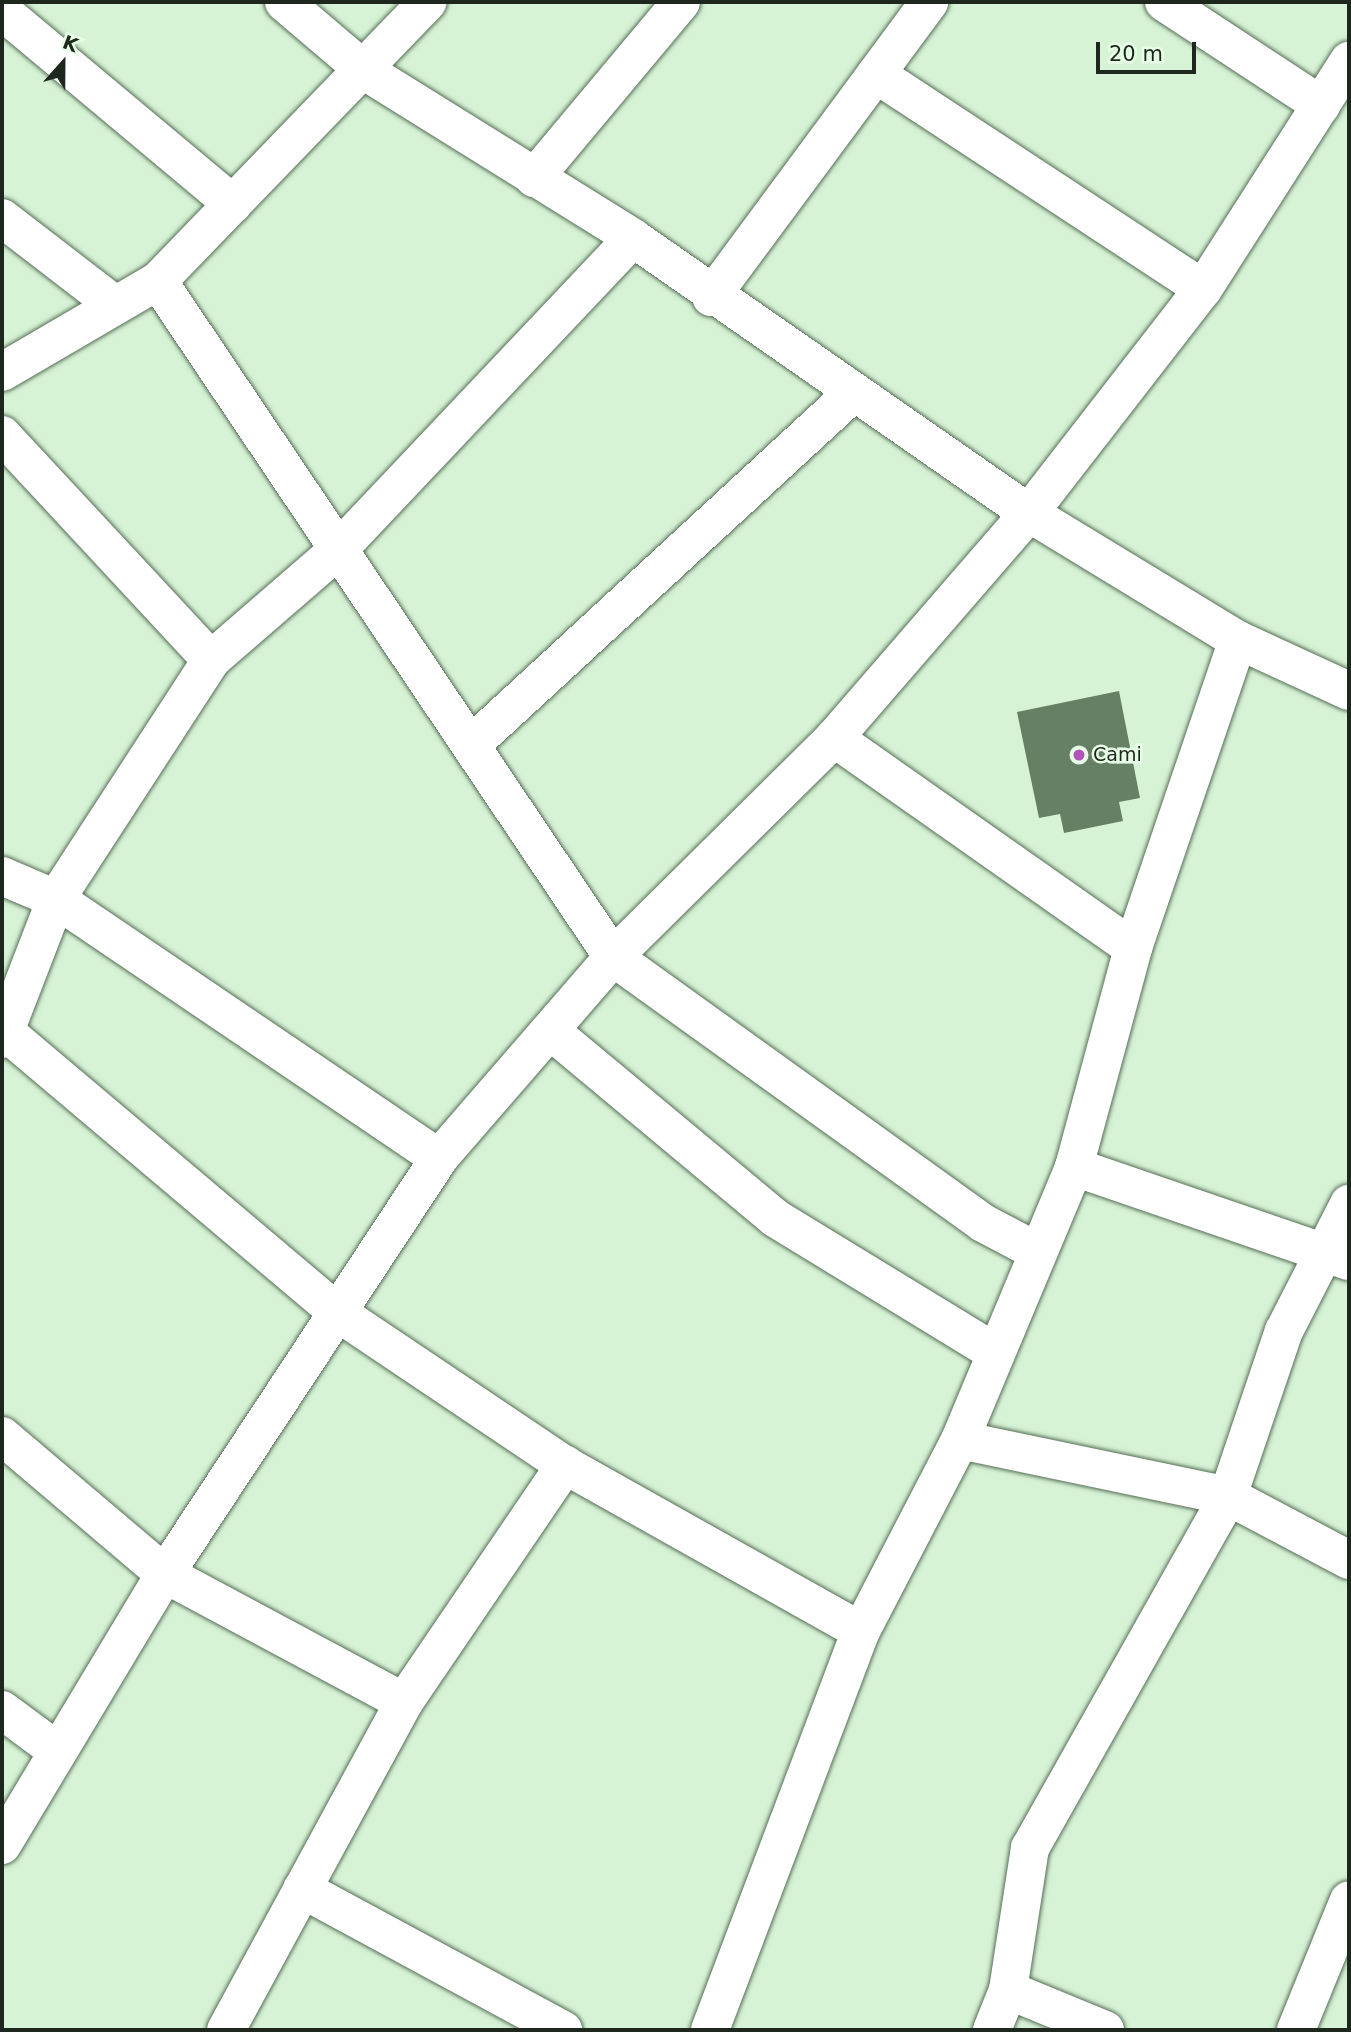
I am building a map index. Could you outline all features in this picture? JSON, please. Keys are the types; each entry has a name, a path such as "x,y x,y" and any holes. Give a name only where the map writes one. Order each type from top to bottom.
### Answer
{"street":[{"path":"284,2 365,71 633,238 711,297 851,395 1029,513 1238,640 1349,691"},
{"path":"2,372 158,281 365,71 427,2"},
{"path":"534,178 681,2"},
{"path":"711,297 929,2"},
{"path":"1164,2 1321,105"},
{"path":"2,11 233,204"},
{"path":"2,1844 56,1750 165,1574 439,1158 552,1031 613,957 834,738 1029,513 1203,289 1349,61"},
{"path":"876,74 1203,289"},
{"path":"2,218 115,304"},
{"path":"633,238 338,550 211,660 56,900 3,1032 337,1312 565,1465 861,1631"},
{"path":"158,281 613,957 983,1223 1038,1252"},
{"path":"471,745 851,395"},
{"path":"2,435 211,660"},
{"path":"710,2030 861,1631 960,1440 1074,1167 1133,948 1238,640"},
{"path":"834,738 1133,948"},
{"path":"2,876 56,900 439,1158"},
{"path":"552,1031 775,1218 996,1353"},
{"path":"1074,1167 1334,1256"},
{"path":"992,2030 1008,1990 1030,1848 1228,1496 1284,1331 1334,1256 1349,1204"},
{"path":"2,1436 165,1574 404,1702"},
{"path":"960,1440 1228,1496 1349,1560"},
{"path":"226,2030 404,1702 565,1465"},
{"path":"2,1710 56,1750"},
{"path":"302,1889 563,2030"},
{"path":"1296,2030 1349,1900"},
{"path":"1008,1990 1105,2030"}],"building":[{"name":"Cami","path":"1119,691 1140,798 1119,802 1123,821 1064,833 1060,814 1039,818 1017,712"}],"place":[{"name":"Cami","path":"1079,755"}]}
